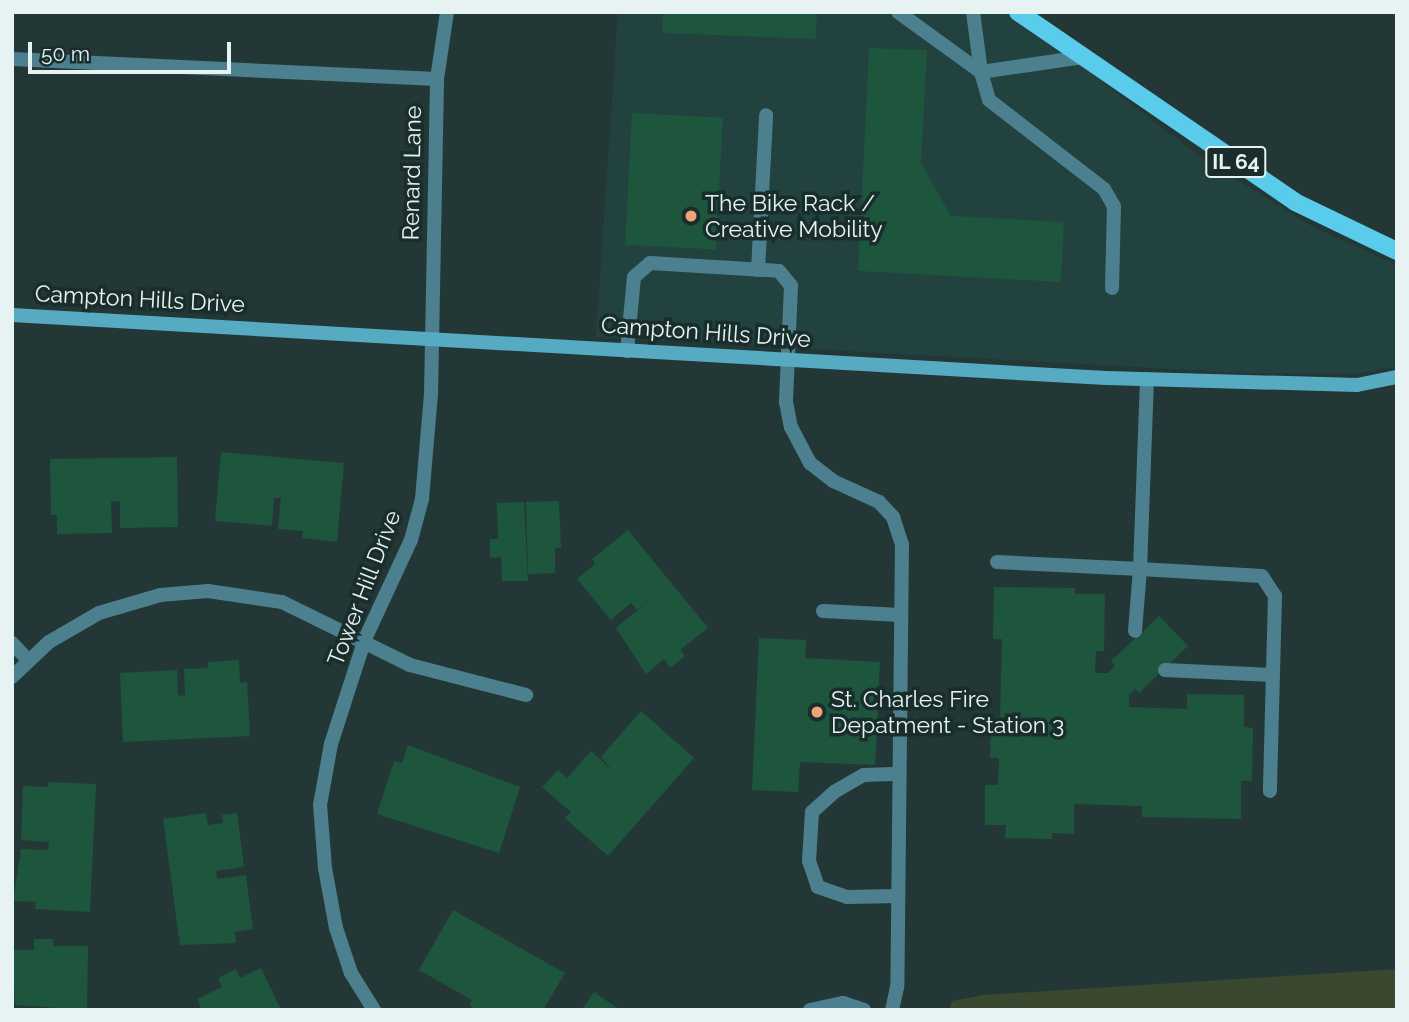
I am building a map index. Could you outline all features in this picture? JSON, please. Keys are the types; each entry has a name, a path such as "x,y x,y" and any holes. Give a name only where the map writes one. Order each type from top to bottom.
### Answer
{"main road":[{"name":"IL 64","path":"1018,12 1295,202 1397,251"}],"street":[{"name":"Renard Lane","path":"432,336 437,79 447,12"},
{"path":"898,12 981,72 1083,57"},
{"path":"972,12 981,72 989,100 1104,189 1114,206 1112,288"},
{"path":"12,59 437,79"},
{"path":"758,270 766,115"},
{"path":"627,351 634,277 650,263 779,271 791,286 786,360 786,402 791,427 810,463 833,481 879,502 893,517 902,544 898,896 892,1010"},
{"name":"Campton Hills Drive","path":"12,315 432,336 627,351 1147,379 1357,385 1397,377"},
{"name":"Tower Hill Drive","path":"374,1010 351,973 337,928 325,868 320,805 331,744 365,639 411,540 422,499 428,459 432,336"},
{"path":"1135,631 1147,379"},
{"path":"997,562 1262,576 1275,596 1270,791"},
{"path":"12,677 28,660 76,624 99,613 184,591 282,602 365,639 410,665 526,695"},
{"path":"823,611 901,615"},
{"path":"12,643 28,660"},
{"path":"1165,670 1273,675"},
{"path":"898,896 847,897 818,887 809,861 812,812 834,792 864,775 899,774"},
{"path":"810,1010 843,1003 864,1010"}],"shaded area":[{"path":"618,12 1010,12 1202,158 1313,227 1397,265 1397,366 1362,373 1245,373 596,337"}],"green space":[{"path":"1397,969 1397,1010 949,1010 952,1001 983,995"}],"building":[{"path":"663,12 817,12 816,39 662,33"},
{"path":"869,48 927,50 921,163 951,216 1064,222 1061,282 858,271"},
{"path":"632,113 723,118 716,250 625,245"},
{"path":"221,452 344,463 337,542 302,538 303,531 278,529 281,498 274,498 272,526 215,521"},
{"path":"177,457 178,527 120,528 120,501 111,502 112,533 57,534 57,515 51,515 50,459"},
{"path":"559,501 561,548 555,548 555,573 528,574 526,502"},
{"path":"524,502 528,581 502,581 501,557 490,558 490,539 498,539 497,503"},
{"path":"628,530 708,628 680,650 685,656 670,668 664,659 646,674 616,628 655,596 637,610 631,603 611,620 577,579 595,564 592,559"},
{"path":"994,587 1075,588 1075,594 1105,594 1104,651 1096,651 1095,673 1108,673 1115,666 1111,661 1159,616 1188,646 1139,693 1135,689 1129,695 1129,707 1187,709 1187,694 1244,695 1244,727 1253,728 1252,781 1241,781 1241,819 1142,817 1142,806 1074,804 1074,834 1052,833 1052,839 1005,838 1006,825 985,825 985,785 998,785 999,758 990,758 991,717 1000,717 1002,639 993,639"},
{"name":"St. Charles Fire Depatment - Station 3","path":"759,638 806,640 805,658 880,662 875,765 800,762 798,792 752,790"},
{"path":"239,660 240,683 247,682 250,736 123,742 120,673 177,670 178,696 185,695 184,669 208,668 208,662"},
{"path":"641,711 694,758 608,856 565,818 571,812 542,787 558,770 567,778 591,751 612,770 601,757"},
{"path":"408,745 520,787 499,853 377,814 394,761 402,763"},
{"path":"48,782 96,784 90,912 35,909 36,902 13,901 21,849 48,850 49,842 21,840 23,786 48,787"},
{"path":"206,813 208,825 223,823 222,815 237,813 244,867 216,871 217,879 246,875 253,929 235,932 236,943 180,945 163,819"},
{"path":"453,910 565,973 543,1010 477,1010 469,1005 472,1000 419,970"},
{"path":"34,939 53,939 53,946 88,946 87,1010 15,1005 12,950 34,950"},
{"path":"261,968 281,1010 202,1010 197,999 222,987 218,978 236,969 240,978"},
{"path":"594,992 620,1010 582,1010"}],"place":[{"name":"The Bike Rack / Creative Mobility","path":"691,216"},
{"name":"St. Charles Fire Depatment - Station 3","path":"817,712"}]}
